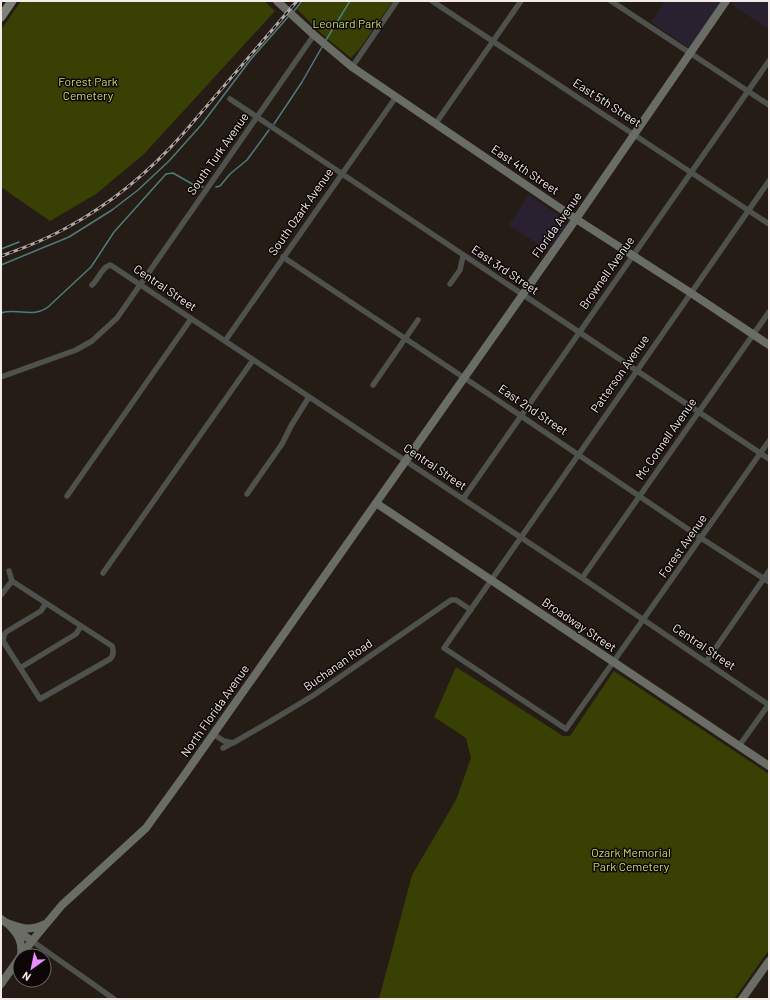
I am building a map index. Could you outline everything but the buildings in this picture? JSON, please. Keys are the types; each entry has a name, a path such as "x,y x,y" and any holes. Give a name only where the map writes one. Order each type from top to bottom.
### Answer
{"main road":[{"path":"1,7 5,1"},
{"path":"1,17 12,1"}],"street":[{"name":"East 4th Street","path":"277,1 352,67 576,219 769,345"},
{"path":"352,67 397,1"},
{"name":"East 5th Street","path":"432,1 769,224"},
{"path":"436,123 521,1"},
{"path":"611,1 769,105"},
{"name":"Florida Avenue","path":"406,461 691,54 726,1"},
{"name":"South Turk Avenue","path":"1,376 76,350 92,341 117,318 314,35"},
{"name":"Brownell Avenue","path":"463,499 769,61"},
{"name":"South Ozark Avenue","path":"225,341 396,97"},
{"name":"East 3rd Street","path":"230,99 769,459"},
{"name":"Patterson Avenue","path":"566,730 444,648 769,181"},
{"path":"450,284 460,270 463,256"},
{"name":"East 2nd Street","path":"284,257 701,538 769,582"},
{"name":"Central Street","path":"92,285 97,280 104,268 110,265 769,704"},
{"name":"Mc Connell Avenue","path":"582,578 769,312"},
{"path":"67,496 191,318"},
{"path":"372,385 418,320"},
{"path":"103,573 253,360"},
{"path":"247,494 282,444 309,397"},
{"name":"Forest Avenue","path":"566,730 769,441"},
{"name":"North Florida Avenue","path":"27,948 62,905 146,828 406,461"},
{"name":"Broadway Street","path":"376,504 769,766"},
{"path":"9,571 12,581 46,603 81,626 112,646 113,654 110,659 40,699 3,641 6,632 41,611 46,603"},
{"path":"706,662 769,571"},
{"path":"1,595 12,581"},
{"name":"Buchanan Road","path":"234,742 314,696 451,600 456,600 471,610"},
{"path":"20,668 76,634 81,626"},
{"path":"738,746 769,704"},
{"path":"213,734 226,742 234,742"},
{"path":"223,748 234,742"},
{"path":"4,921 25,929 35,928 46,924"},
{"path":"4,921 114,999"},
{"path":"4,921 20,939 22,948"},
{"path":"742,999 768,965"},
{"name":"North Florida Avenue","path":"1,984 12,968"}],"shaded area":[{"path":"665,1 722,1 688,47 651,22"},
{"path":"734,1 769,1 769,29 732,5"},
{"path":"529,195 563,218 566,222 565,227 548,251 509,225"}],"green space":[{"name":"Forest Park Cemetery","path":"21,1 264,1 275,11 144,154 96,194 50,221 1,187 1,30"},
{"name":"Leonard Park","path":"304,1 393,1 361,47 351,58 324,36 297,9"},
{"name":"Ozark Memorial Park Cemetery","path":"456,667 563,736 570,736 614,671 769,774 769,950 734,999 379,999 412,875 456,800 471,758 466,738 434,717"}],"waterway":[{"path":"294,11 302,1"},
{"path":"326,40 350,1"},
{"path":"1,265 69,237 112,210 138,190 169,161 202,124 251,59 288,17"},
{"path":"274,124 302,82 322,47"},
{"path":"216,187 220,186 230,174 247,160 269,130"},
{"path":"1,313 37,312 48,307 91,267 114,232 166,174 173,173 194,185 203,187"},
{"path":"1,249 19,242"}],"railway":[{"path":"1,256 44,239 84,218 115,197 143,174 182,135 297,1"}]}
